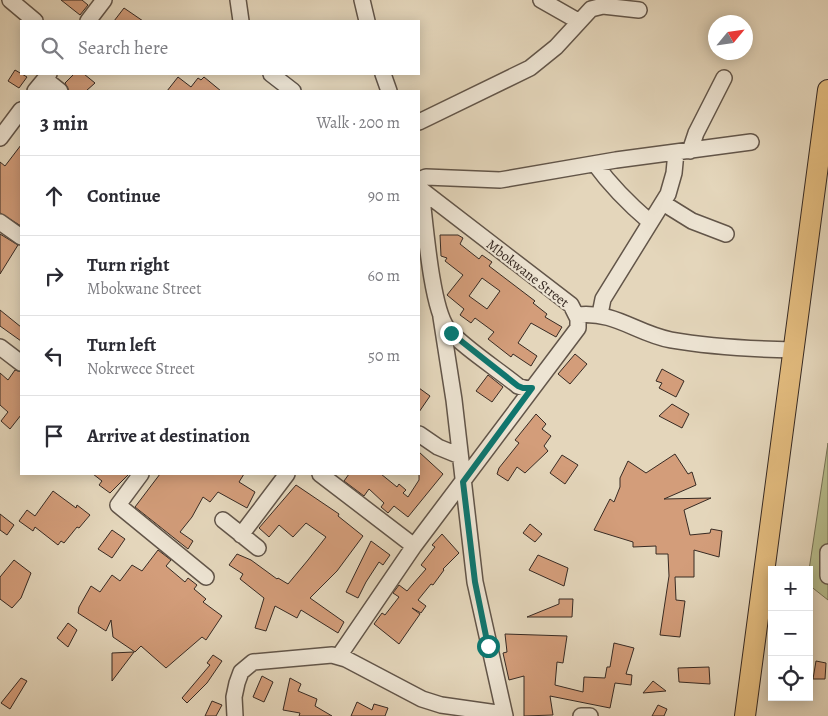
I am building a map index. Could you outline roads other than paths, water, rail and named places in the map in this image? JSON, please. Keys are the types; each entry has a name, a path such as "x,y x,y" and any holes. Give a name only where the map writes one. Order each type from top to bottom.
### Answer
{"main road":[{"path":"745,716 828,90"}],"street":[{"path":"10,0 34,20"},
{"path":"89,20 104,0"},
{"path":"238,0 241,20"},
{"path":"362,0 367,20"},
{"path":"540,0 578,21"},
{"path":"420,122 530,68 556,47 578,21 592,9 603,6 639,10"},
{"path":"271,75 292,90"},
{"path":"383,75 389,90"},
{"path":"600,314 603,299 668,194 683,151 696,133 724,78"},
{"path":"43,81 58,90"},
{"path":"0,138 20,111"},
{"path":"235,716 234,697 237,683 241,672 253,662 303,657 339,656 422,699 441,705 504,715 475,582 441,317 437,304 420,186 426,177 500,180 595,164 751,142"},
{"path":"595,164 608,183 650,222"},
{"name":"Mbokwane Street","path":"339,656 414,546 576,331 577,315 571,305 420,186"},
{"path":"663,202 692,221 726,234"},
{"path":"0,222 20,236"},
{"path":"577,315 600,314 616,318 640,332 671,340 744,349 793,350"},
{"path":"441,317 458,339 518,386 532,388"},
{"path":"0,347 20,362"},
{"path":"420,435 438,447 460,456"},
{"path":"140,475 118,505 206,577"},
{"path":"241,535 286,475"},
{"path":"321,475 414,546"},
{"path":"222,520 258,548"},
{"path":"828,552 828,576"},
{"path":"581,716 590,716"}]}
